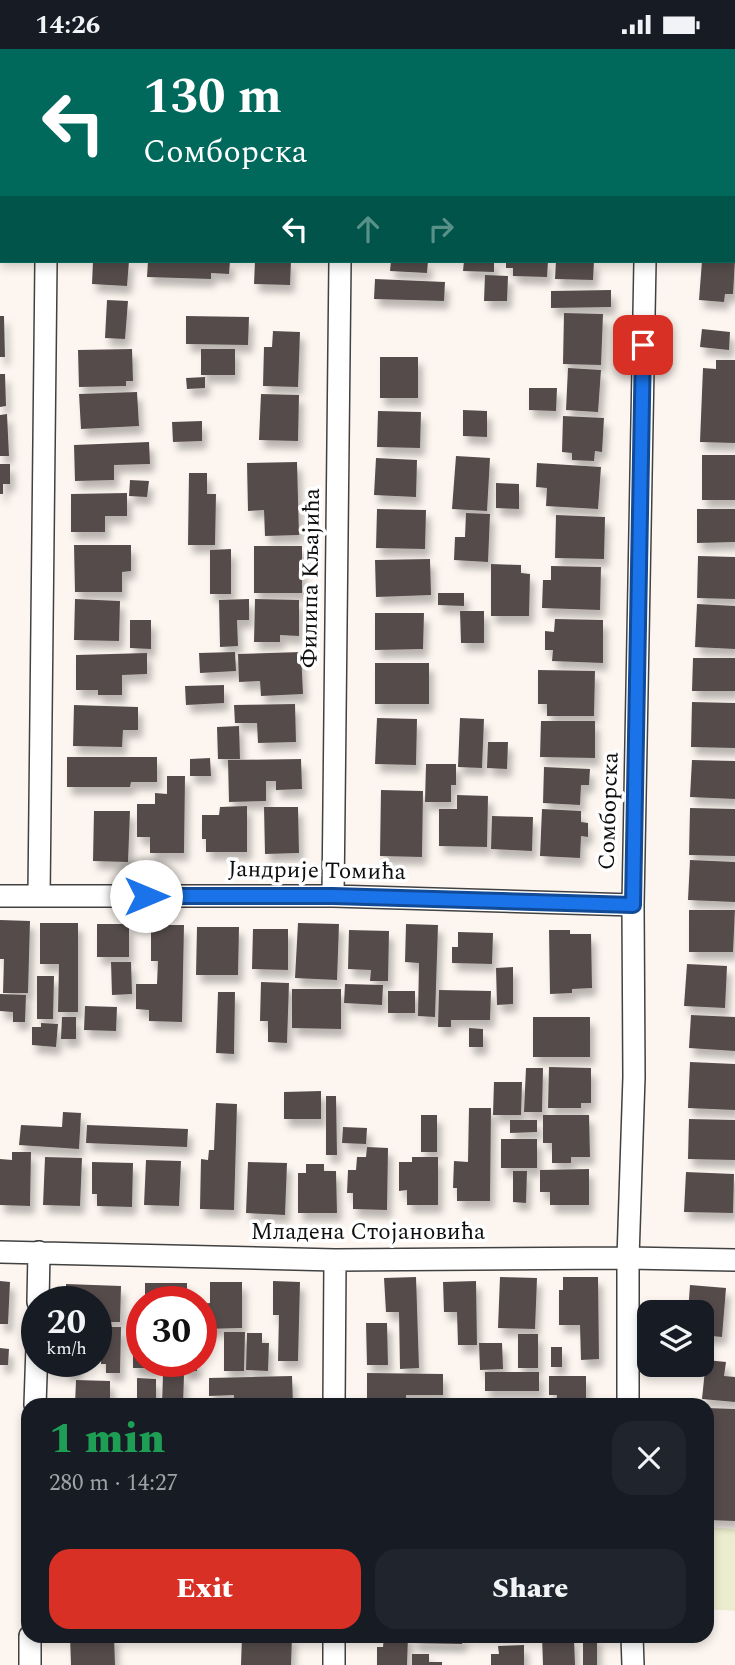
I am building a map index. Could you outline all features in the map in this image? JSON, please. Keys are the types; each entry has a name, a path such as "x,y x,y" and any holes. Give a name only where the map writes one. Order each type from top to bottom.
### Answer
{"street":[{"path":"40,896 46,263"},
{"name":"Филипа Кљајића","path":"333,896 340,263"},
{"name":"Сомборска","path":"628,1398 628,1258 634,1077 633,905 645,263"},
{"name":"Јандрије Томића","path":"0,896 333,896 633,905"},
{"name":"Младена Стојановића","path":"0,1252 335,1260 735,1260"},
{"path":"39,1286 40,1252"},
{"path":"334,1398 335,1260"},
{"path":"35,1398 36,1377"},
{"path":"30,1643 30,1665"},
{"path":"334,1643 334,1665"},
{"path":"632,1643 633,1665"}],"green space":[{"path":"714,1528 735,1529 735,1611 714,1610"}],"building":[{"path":"93,263 129,263 127,286 92,284"},
{"path":"148,263 230,263 229,274 211,273 211,279 147,277"},
{"path":"255,263 291,263 290,285 254,284"},
{"path":"391,263 428,263 427,273 390,271"},
{"path":"464,263 494,263 494,272 463,271"},
{"path":"506,263 548,263 547,277 513,276 513,268 506,268"},
{"path":"556,263 594,263 593,280 555,279"},
{"path":"702,263 735,263 733,294 725,294 724,302 699,300"},
{"path":"485,275 508,276 507,301 484,301"},
{"path":"375,279 445,282 444,301 374,299"},
{"path":"611,290 611,307 551,308 551,291"},
{"path":"107,300 128,301 125,339 105,338"},
{"path":"564,313 603,314 601,365 563,364"},
{"path":"0,316 4,316 5,357 0,357"},
{"path":"186,316 249,317 248,345 186,344"},
{"path":"702,329 730,332 729,350 700,347"},
{"path":"273,331 300,332 298,387 263,386 264,347 272,347"},
{"path":"132,349 133,381 126,381 126,386 79,387 78,350"},
{"path":"201,349 235,349 235,375 201,375"},
{"path":"380,357 418,357 418,398 380,398"},
{"path":"716,360 735,360 735,443 700,442 703,368 716,369"},
{"path":"568,368 601,370 598,412 566,410"},
{"path":"0,374 5,374 6,406 0,407"},
{"path":"205,377 205,388 187,389 186,378"},
{"path":"529,388 557,388 556,411 529,410"},
{"path":"137,392 139,426 81,429 79,394"},
{"path":"261,394 299,395 298,441 259,440"},
{"path":"463,410 487,411 487,437 463,436"},
{"path":"378,411 421,412 420,448 377,447"},
{"path":"7,414 9,456 0,456 0,415"},
{"path":"563,416 604,418 602,452 595,451 594,461 572,460 572,453 562,452"},
{"path":"202,421 202,441 173,442 172,422"},
{"path":"149,442 150,464 114,465 114,480 75,481 74,445"},
{"path":"702,455 735,455 735,500 702,500"},
{"path":"456,456 490,458 487,511 452,509"},
{"path":"376,458 417,460 416,497 374,495"},
{"path":"297,462 299,535 265,536 264,510 248,511 247,463"},
{"path":"537,463 601,467 598,509 546,506 547,488 536,487"},
{"path":"0,464 10,464 10,484 3,484 3,494 0,494"},
{"path":"189,473 207,473 207,494 216,494 215,545 188,545"},
{"path":"130,480 149,481 147,497 129,496"},
{"path":"496,483 519,484 519,509 496,508"},
{"path":"127,493 127,516 105,516 105,532 71,532 71,494"},
{"path":"377,509 426,510 425,549 376,548"},
{"path":"697,509 735,509 735,542 697,543"},
{"path":"466,513 490,514 488,562 454,560 455,537 465,537"},
{"path":"556,515 605,517 604,559 555,558"},
{"path":"74,545 131,545 131,571 122,572 122,592 75,592"},
{"path":"254,546 302,546 302,593 254,593"},
{"path":"231,549 231,594 210,594 210,550"},
{"path":"698,556 735,557 735,599 697,598"},
{"path":"430,559 431,595 376,597 375,560"},
{"path":"491,564 521,565 521,573 530,574 529,616 491,616"},
{"path":"551,566 601,567 600,610 542,608 543,580 551,580"},
{"path":"438,593 464,593 464,606 438,605"},
{"path":"75,599 120,601 119,641 74,640"},
{"path":"249,599 249,620 237,620 238,646 220,647 219,600"},
{"path":"255,599 299,600 299,636 280,635 280,642 254,642"},
{"path":"697,604 735,606 735,649 695,647"},
{"path":"460,611 484,611 484,643 461,643"},
{"path":"375,613 424,613 423,649 375,650"},
{"path":"555,619 603,620 603,663 552,661 553,650 545,650 545,631 554,632"},
{"path":"130,620 151,620 151,649 130,648"},
{"path":"235,652 236,671 200,673 199,653"},
{"path":"301,652 303,694 261,696 260,681 239,682 238,654"},
{"path":"147,653 147,674 122,675 122,695 98,695 98,690 76,690 76,655"},
{"path":"693,658 735,658 735,691 692,691"},
{"path":"375,663 429,663 429,704 375,704"},
{"path":"538,670 595,671 594,716 547,716 547,704 538,704"},
{"path":"224,685 224,703 186,705 185,686"},
{"path":"692,702 735,703 735,748 691,747"},
{"path":"295,704 296,742 258,743 257,723 235,723 234,705"},
{"path":"74,705 138,707 138,730 123,730 122,747 73,746"},
{"path":"377,718 417,719 416,765 375,764"},
{"path":"460,718 484,719 482,768 458,767"},
{"path":"541,721 595,721 595,758 540,757"},
{"path":"239,726 240,759 218,759 217,727"},
{"path":"488,742 508,742 507,769 487,768"},
{"path":"67,757 157,757 157,782 131,782 130,787 67,787"},
{"path":"210,758 211,776 190,776 190,759"},
{"path":"301,759 302,789 276,790 276,781 266,781 266,801 229,802 228,760"},
{"path":"692,760 735,761 735,799 690,797"},
{"path":"426,764 456,764 456,785 451,785 451,802 425,802"},
{"path":"544,767 590,769 589,785 581,785 580,805 543,803"},
{"path":"167,776 185,776 184,853 150,853 150,837 137,837 137,804 155,804 155,793 167,794"},
{"path":"381,790 423,791 422,857 380,856"},
{"path":"457,795 488,796 487,847 439,846 439,809 457,809"},
{"path":"247,806 247,852 206,852 206,839 202,839 202,815 219,815 220,807"},
{"path":"264,807 298,807 299,853 265,854"},
{"path":"690,808 735,809 735,856 689,855"},
{"path":"542,809 581,811 581,822 588,823 588,837 581,836 580,858 540,856"},
{"path":"94,811 130,811 128,862 93,861"},
{"path":"492,816 533,817 532,851 491,849"},
{"path":"690,860 735,862 735,902 688,900"},
{"path":"689,910 735,910 733,952 689,952"},
{"path":"0,920 30,921 28,993 3,993 4,959 0,959"},
{"path":"40,923 78,923 78,1012 58,1012 59,964 40,964"},
{"path":"298,923 339,924 337,980 295,978"},
{"path":"97,924 129,924 129,957 97,957"},
{"path":"406,924 438,925 435,1017 418,1016 419,963 405,962"},
{"path":"151,925 184,925 182,1022 149,1021 149,1010 136,1009 136,984 157,984 158,961 151,961"},
{"path":"197,927 239,927 238,975 196,975"},
{"path":"253,929 288,929 288,970 252,969"},
{"path":"349,930 389,931 388,981 370,981 371,970 348,969"},
{"path":"549,930 591,934 592,988 572,989 572,993 550,994"},
{"path":"458,932 493,933 492,964 452,963 452,947 458,947"},
{"path":"111,962 131,962 132,994 112,995"},
{"path":"687,964 727,966 725,1008 684,1006"},
{"path":"513,967 513,1004 497,1005 496,968"},
{"path":"37,976 54,976 53,1019 37,1019"},
{"path":"261,982 289,983 287,1043 268,1042 268,1021 260,1021"},
{"path":"345,984 383,985 382,1005 344,1003"},
{"path":"292,989 341,989 341,1029 292,1028"},
{"path":"439,990 491,991 490,1020 451,1020 451,1027 438,1027"},
{"path":"388,991 415,991 415,1013 388,1013"},
{"path":"218,992 235,992 234,1054 216,1053"},
{"path":"0,994 26,995 25,1022 13,1022 13,1012 0,1011"},
{"path":"85,1006 117,1007 116,1031 84,1030"},
{"path":"691,1015 735,1017 735,1051 689,1048"},
{"path":"62,1017 76,1017 76,1039 61,1039"},
{"path":"533,1017 590,1017 590,1057 533,1057"},
{"path":"41,1023 58,1024 56,1047 32,1045 32,1027 41,1027"},
{"path":"469,1028 483,1029 483,1047 469,1047"},
{"path":"690,1062 735,1064 735,1110 688,1108"},
{"path":"549,1067 591,1068 591,1103 581,1103 581,1108 548,1108"},
{"path":"526,1068 543,1068 542,1112 524,1112"},
{"path":"494,1082 522,1082 521,1115 493,1115"},
{"path":"321,1091 321,1119 284,1119 284,1092"},
{"path":"326,1096 336,1096 337,1155 326,1155"},
{"path":"216,1103 237,1104 234,1210 200,1209 201,1159 208,1160 209,1150 214,1150"},
{"path":"469,1108 491,1108 490,1201 457,1201 457,1188 453,1188 454,1161 468,1162"},
{"path":"63,1112 81,1113 79,1149 19,1145 21,1125 62,1127"},
{"path":"421,1115 437,1115 437,1152 421,1152"},
{"path":"543,1115 589,1115 590,1157 571,1157 571,1163 552,1163 552,1143 543,1143"},
{"path":"689,1119 735,1120 735,1160 688,1159"},
{"path":"510,1120 537,1120 537,1132 510,1133"},
{"path":"87,1125 188,1129 187,1147 86,1143"},
{"path":"343,1127 367,1128 366,1144 342,1143"},
{"path":"501,1139 537,1139 537,1168 501,1168"},
{"path":"367,1147 388,1148 387,1210 353,1209 353,1193 347,1193 348,1170 356,1170 357,1157 366,1157"},
{"path":"12,1152 31,1152 30,1206 0,1205 0,1159 12,1160"},
{"path":"45,1157 82,1158 80,1206 43,1205"},
{"path":"412,1157 438,1157 438,1205 407,1205 407,1190 399,1191 399,1162 412,1162"},
{"path":"146,1160 181,1161 179,1206 144,1205"},
{"path":"92,1162 133,1163 132,1207 97,1206 97,1194 92,1194"},
{"path":"248,1162 287,1163 285,1215 246,1213"},
{"path":"306,1164 324,1164 324,1171 336,1171 337,1213 298,1213 298,1173 306,1173"},
{"path":"589,1169 589,1205 550,1205 550,1192 540,1192 540,1170"},
{"path":"513,1171 527,1171 526,1203 513,1202"},
{"path":"686,1172 734,1174 733,1213 684,1212"},
{"path":"416,1277 419,1368 400,1369 399,1312 386,1312 384,1278"},
{"path":"500,1277 537,1278 535,1329 498,1328"},
{"path":"563,1277 598,1277 599,1359 581,1360 580,1325 559,1325 559,1290 563,1290"},
{"path":"0,1281 10,1282 8,1324 0,1324"},
{"path":"273,1281 300,1282 298,1361 278,1361 279,1315 273,1315"},
{"path":"476,1281 477,1345 458,1345 457,1312 444,1312 443,1282"},
{"path":"210,1282 242,1282 242,1328 217,1329 217,1286 210,1286"},
{"path":"145,1283 187,1283 187,1286 145,1286"},
{"path":"66,1284 121,1286 120,1322 112,1322 112,1286"},
{"path":"690,1285 726,1288 722,1337 714,1336 714,1300 689,1300"},
{"path":"366,1323 387,1323 388,1365 367,1365"},
{"path":"112,1327 121,1327 120,1373 112,1373"},
{"path":"224,1332 245,1332 244,1371 224,1371"},
{"path":"247,1333 262,1333 262,1343 269,1343 268,1371 246,1370"},
{"path":"518,1334 538,1334 538,1368 518,1368"},
{"path":"479,1343 502,1343 503,1369 480,1370"},
{"path":"551,1347 562,1347 562,1367 551,1367"},
{"path":"0,1348 9,1349 8,1365 0,1365"},
{"path":"714,1361 726,1362 724,1376 735,1377 735,1402 702,1398 704,1377 714,1377"},
{"path":"485,1372 539,1372 539,1391 485,1391"},
{"path":"367,1373 443,1374 443,1395 367,1398"},
{"path":"292,1376 293,1398 209,1396 209,1378"},
{"path":"549,1376 586,1376 586,1398 557,1398 557,1395 549,1395"},
{"path":"163,1377 184,1377 183,1398 162,1398"},
{"path":"137,1378 156,1379 156,1398 137,1398"},
{"path":"76,1380 110,1381 110,1398 75,1398"},
{"path":"714,1408 735,1409 735,1521 714,1520"},
{"path":"70,1643 114,1643 115,1665 71,1665"},
{"path":"242,1643 292,1643 291,1665 241,1665"},
{"path":"383,1643 408,1643 407,1665 377,1665 377,1647 383,1647"},
{"path":"542,1643 574,1643 575,1665 543,1665"},
{"path":"583,1643 597,1643 597,1665 583,1665"},
{"path":"524,1645 524,1665 491,1665 491,1654 499,1654 498,1646"},
{"path":"412,1654 429,1654 429,1662 442,1662 442,1665 412,1665"}],"route":[{"path":"146,896 333,896 633,905 643,345"}]}
